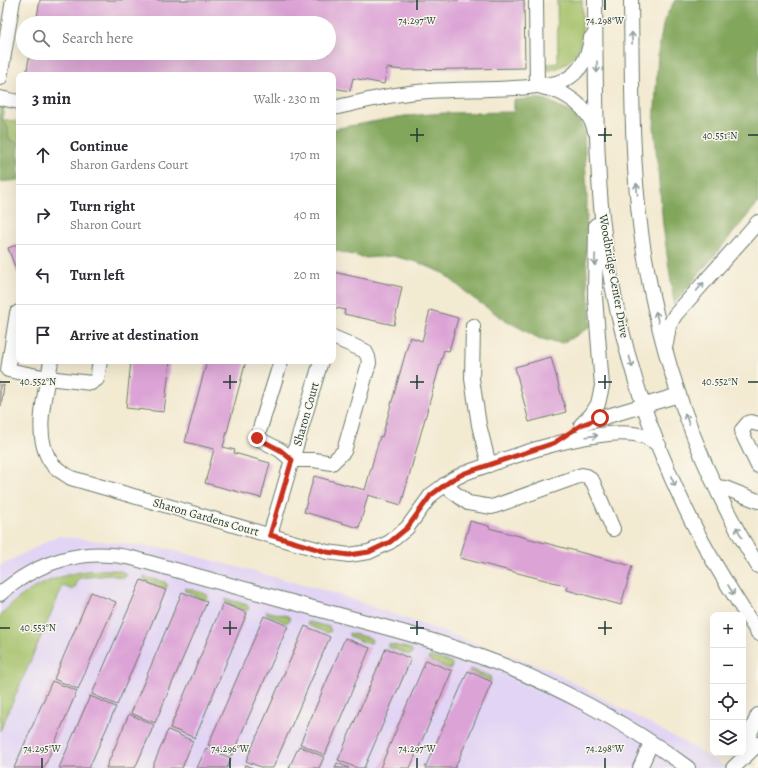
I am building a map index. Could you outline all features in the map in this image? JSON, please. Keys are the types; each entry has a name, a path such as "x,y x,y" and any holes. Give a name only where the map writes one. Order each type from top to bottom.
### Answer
{"street":[{"path":"0,78 13,0"},
{"path":"536,0 537,86"},
{"path":"631,0 634,147 638,198 649,282 667,356 692,430 716,487 758,566"},
{"path":"336,107 413,92 519,88 552,84 565,80 580,68 584,62 589,48 595,2"},
{"name":"Woodbridge Center Drive","path":"595,2 598,165 603,219 610,270 628,353 658,445 678,492 725,581 758,633"},
{"path":"537,86 558,92 580,106 591,119 598,140"},
{"path":"0,98 16,101"},
{"path":"581,425 591,415 598,404 602,386 594,285 598,165"},
{"path":"667,356 667,333 675,315 758,222"},
{"path":"16,319 8,370 48,378 91,383 97,379 100,364"},
{"path":"473,326 472,379 479,425 489,465"},
{"path":"280,364 257,438 280,450 292,460 314,460 332,463 344,451 369,363 365,350 336,338"},
{"name":"Sharon Gardens Court","path":"50,364 42,416 41,433 45,452 54,466 71,478 327,552 349,555 369,552 390,542 407,528 431,495 459,476 489,465 554,443 586,437 621,434 643,436 658,445"},
{"name":"Sharon Court","path":"270,535 320,364"},
{"path":"644,405 679,395"},
{"name":"Sharon Gardens Court","path":"554,443 581,425 644,405"},
{"path":"758,424 752,422 748,423 742,430 758,466"},
{"path":"444,485 468,503 492,507 582,475 587,476 593,482 613,530"},
{"path":"716,487 725,488 758,501"},
{"path":"0,594 26,574 44,565 69,557 105,554 127,557 428,640 482,657 570,696 651,743 688,768"},
{"path":"746,743 758,715"},
{"path":"640,768 651,743"},
{"path":"737,762 758,744"}],"shaded area":[{"path":"57,536 170,549 337,594 550,670 691,746 727,768 0,768 0,566"}],"green space":[{"path":"557,0 582,0 582,35 573,58 562,66 548,70 546,68 546,64 558,63"},
{"path":"675,0 758,0 758,203 674,304 663,225 654,127 658,53 664,20"},
{"path":"537,98 547,100 570,112 579,120 584,131 587,197 586,259 591,326 576,336 561,343 540,339 505,320 473,298 443,273 417,262 393,256 365,258 336,251 336,128 405,116 444,113 514,112 514,100"},
{"path":"0,107 4,108 2,119 8,128 9,139 16,142 16,180 0,182"},
{"path":"2,119 16,121 16,142 9,140 8,128"},
{"path":"103,570 119,571 127,575 124,578 110,575 79,578 73,590 63,586 0,731 0,616 21,596 46,582 74,573"},
{"path":"144,577 165,582 167,587 164,589 144,580"},
{"path":"186,588 206,594 208,596 207,599 204,600 185,591 184,590"},
{"path":"227,599 247,605 249,607 248,610 245,611 226,602 225,600"},
{"path":"266,611 288,616 290,618 289,621 286,623 267,614"},
{"path":"309,622 329,627 331,631 327,633 308,625 307,623"},
{"path":"349,633 370,638 372,640 371,643 368,644 349,636"},
{"path":"389,644 411,649 412,654 409,655 389,647"},
{"path":"431,657 451,662 452,667 449,669 429,660 428,658"},
{"path":"470,669 490,676 491,681 468,671"}],"building":[{"path":"40,0 524,0 525,68 402,70 387,68 384,84 353,78 350,91 336,89 336,72 27,72 29,60 336,60 336,16 37,16"},
{"path":"16,245 16,270 8,248"},
{"path":"336,273 402,287 394,325 344,314 345,310 336,308"},
{"path":"430,310 458,318 449,351 444,350 401,505 368,495 359,528 304,512 314,476 365,490 380,436 382,437 410,337 422,341"},
{"path":"551,357 566,412 529,422 515,367"},
{"path":"131,364 170,364 164,412 126,408"},
{"path":"206,364 245,364 223,447 235,450 234,453 270,463 261,498 205,483 214,449 185,442"},
{"path":"0,385 4,385 1,406 0,406"},
{"path":"470,521 489,526 489,528 632,566 621,605 567,590 568,586 460,558"},
{"path":"141,580 166,590 117,705 92,694"},
{"path":"91,592 116,602 78,689 54,679"},
{"path":"182,592 207,602 155,723 131,713"},
{"path":"223,603 247,613 195,738 170,728"},
{"path":"264,616 288,626 232,755 208,745"},
{"path":"305,626 330,637 273,768 263,768 246,761"},
{"path":"345,638 370,648 325,755 300,744"},
{"path":"386,648 411,659 364,768 357,768 338,760"},
{"path":"426,660 452,671 410,768 380,768"},
{"path":"468,671 492,682 455,768 425,768"},
{"path":"52,681 77,691 44,768 14,768"},
{"path":"90,696 116,707 89,768 59,768"},
{"path":"129,714 154,725 135,768 106,768"},
{"path":"168,730 193,741 182,768 152,768"},
{"path":"299,746 324,757 319,768 289,768"},
{"path":"206,748 231,758 227,768 197,768"},
{"path":"337,763 349,768 335,768"},
{"path":"245,765 253,768 244,768"}],"route":[{"path":"257,438 280,450 292,460 270,535 327,552 349,555 369,552 390,542 407,528 431,495 453,479 465,473 554,443 581,425 600,418"}]}
